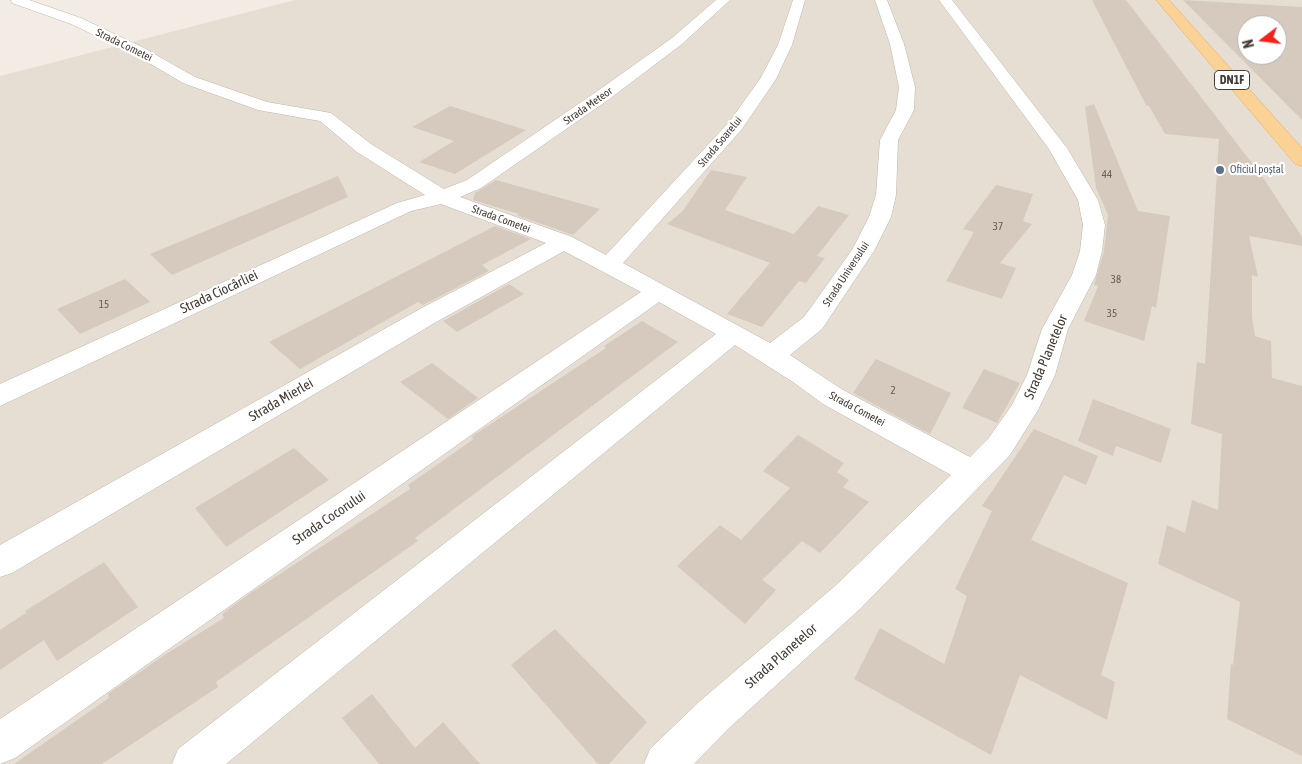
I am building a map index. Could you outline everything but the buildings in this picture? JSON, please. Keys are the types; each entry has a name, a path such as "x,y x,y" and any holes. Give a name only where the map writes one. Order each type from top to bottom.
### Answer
{"main road":[{"name":"DN1F","path":"1162,0 1302,160"}],"street":[{"name":"Strada Cometei","path":"17,0 76,21 137,50 189,80 264,106 325,117 339,126 364,148 442,197 564,242 734,333 803,375 833,397 972,472"},
{"name":"Strada Meteor","path":"442,197 474,184 541,139 670,46 724,0"},
{"name":"Strada Soarelui","path":"610,266 736,125 768,79 785,45 799,0"},
{"name":"Strada Universului","path":"770,356 813,323 863,251 880,217 886,195 889,140 905,110 907,87 897,44 881,0"},
{"name":"Strada Planetelor","path":"665,764 714,715 848,597 999,447 1024,410 1041,375 1055,329 1084,275 1091,251 1094,226 1088,200 1058,148 945,0"},
{"name":"Strada Ciocârliei","path":"0,396 404,207 442,197"},
{"name":"Strada Mierlei","path":"0,562 429,315 564,242"},
{"name":"Strada Cocorului","path":"0,743 658,292"},
{"path":"193,764 734,333"}],"shaded area":[{"path":"295,0 1302,0 1302,764 0,764 0,76"}],"place":[{"name":"Oficiul poștal","path":"1220,170"}]}
